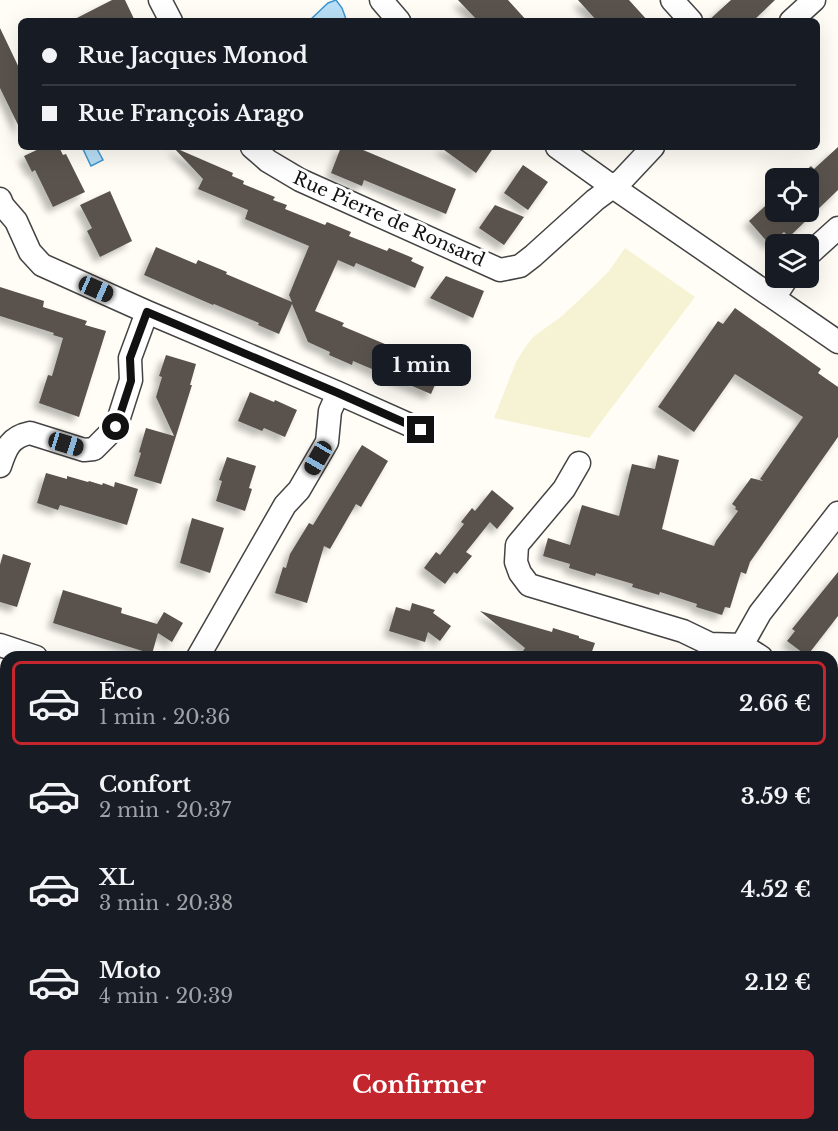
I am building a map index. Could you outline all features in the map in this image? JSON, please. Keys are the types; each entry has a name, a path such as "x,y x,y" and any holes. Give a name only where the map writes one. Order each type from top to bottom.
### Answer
{"street":[{"path":"160,0 169,18"},
{"path":"381,0 396,18"},
{"path":"672,0 688,18"},
{"path":"794,18 814,0"},
{"name":"Rue Pierre de Ronsard","path":"255,150 268,161 300,180 500,270 520,266 533,256 595,200 622,180 650,150"},
{"path":"561,150 838,342"},
{"path":"0,199 16,221 30,252 42,265 421,430"},
{"path":"819,245 838,228"},
{"path":"774,298 780,288"},
{"path":"0,466 10,442 23,434 30,433 84,450 94,449 116,427 131,381 130,358 147,312"},
{"path":"201,651 285,505 299,490 327,442 330,411 338,393"},
{"path":"579,463 564,489 517,545 516,562 520,573 529,585 683,631 710,644 742,645 752,651"},
{"path":"742,645 760,613 838,513"},
{"path":"0,645 18,651"}],"shaded area":[{"path":"625,248 695,297 589,438 494,418 516,362 533,337 562,316 593,287 609,271"}],"water":[{"path":"336,0 346,18 312,18 328,3"},
{"path":"83,150 98,150 103,160 91,166"}],"building":[{"path":"112,0 125,0 134,18 77,18"},
{"path":"458,0 508,0 524,18 475,18"},
{"path":"578,0 629,0 645,18 594,18"},
{"path":"731,0 775,0 756,18 711,18"},
{"path":"0,28 18,66 18,125 0,88"},
{"path":"838,147 838,190 819,208 819,168 815,168"},
{"path":"37,150 60,150 63,155 66,154 85,192 53,207 35,170 32,172 24,156"},
{"path":"176,150 233,173 232,176 244,181 243,184 275,197 273,200 287,205 285,209 325,225 327,222 351,232 349,236 387,251 389,248 413,258 411,261 424,267 415,288 356,263 354,267 338,260 315,311 344,323 342,326 423,360 426,351 446,360 431,394 353,361 352,365 308,342 292,304 279,334 258,325 259,323 144,275 156,247 196,264 198,260 292,302 289,295 309,246 245,219 248,210 198,189 203,179"},
{"path":"340,150 363,150 456,189 446,214 364,180 362,186 331,173"},
{"path":"444,150 492,150 476,173"},
{"path":"523,165 548,182 528,210 504,193"},
{"path":"110,191 132,241 100,257 87,231 92,228 80,205"},
{"path":"495,205 524,217 504,245 479,228"},
{"path":"765,206 765,222 805,222 792,234 784,232 765,234 765,239 749,221"},
{"path":"446,276 484,291 473,318 430,298"},
{"path":"0,287 44,301 43,307 87,321 85,325 106,331 79,417 39,403 48,375 52,376 63,338 0,316"},
{"path":"735,308 821,369 818,373 838,387 838,437 750,562 746,574 741,572 730,608 725,607 722,615 660,592 659,595 632,587 633,584 569,568 570,564 543,556 548,538 570,545 582,505 619,516 632,464 655,469 658,455 679,460 662,529 714,546 738,511 732,504 751,478 763,481 760,479 803,417 735,374 694,432 658,407 718,321 723,324"},
{"path":"166,355 196,364 190,385 192,385 161,484 134,476 146,428 174,436 156,397 162,377 159,376"},
{"path":"250,392 297,410 285,437 238,421"},
{"path":"362,445 388,461 361,507 356,504 330,549 324,546 307,603 275,593 283,567 286,568 290,554 309,523 313,525"},
{"path":"227,457 256,466 245,511 216,501 222,481 219,480"},
{"path":"46,473 114,487 115,482 138,489 127,525 60,505 58,510 37,503"},
{"path":"492,490 514,508 497,529 490,522 466,552 472,556 457,574 454,572 445,584 424,568 436,552 440,555 464,524 461,522 472,508 475,511"},
{"path":"192,518 224,528 210,573 180,563"},
{"path":"3,554 31,563 17,607 0,602 0,565"},
{"path":"838,572 838,616 811,651 800,651 787,641 795,631 792,629"},
{"path":"63,590 122,608 121,613 157,624 164,612 183,623 172,642 158,633 153,651 142,651 53,623"},
{"path":"412,603 435,610 433,613 451,626 440,641 428,632 425,642 389,631 396,607 410,611"},
{"path":"480,611 552,632 553,628 595,643 592,651 523,651 525,648"}],"route":[{"path":"116,427 131,381 130,358 147,312 421,430"}]}
